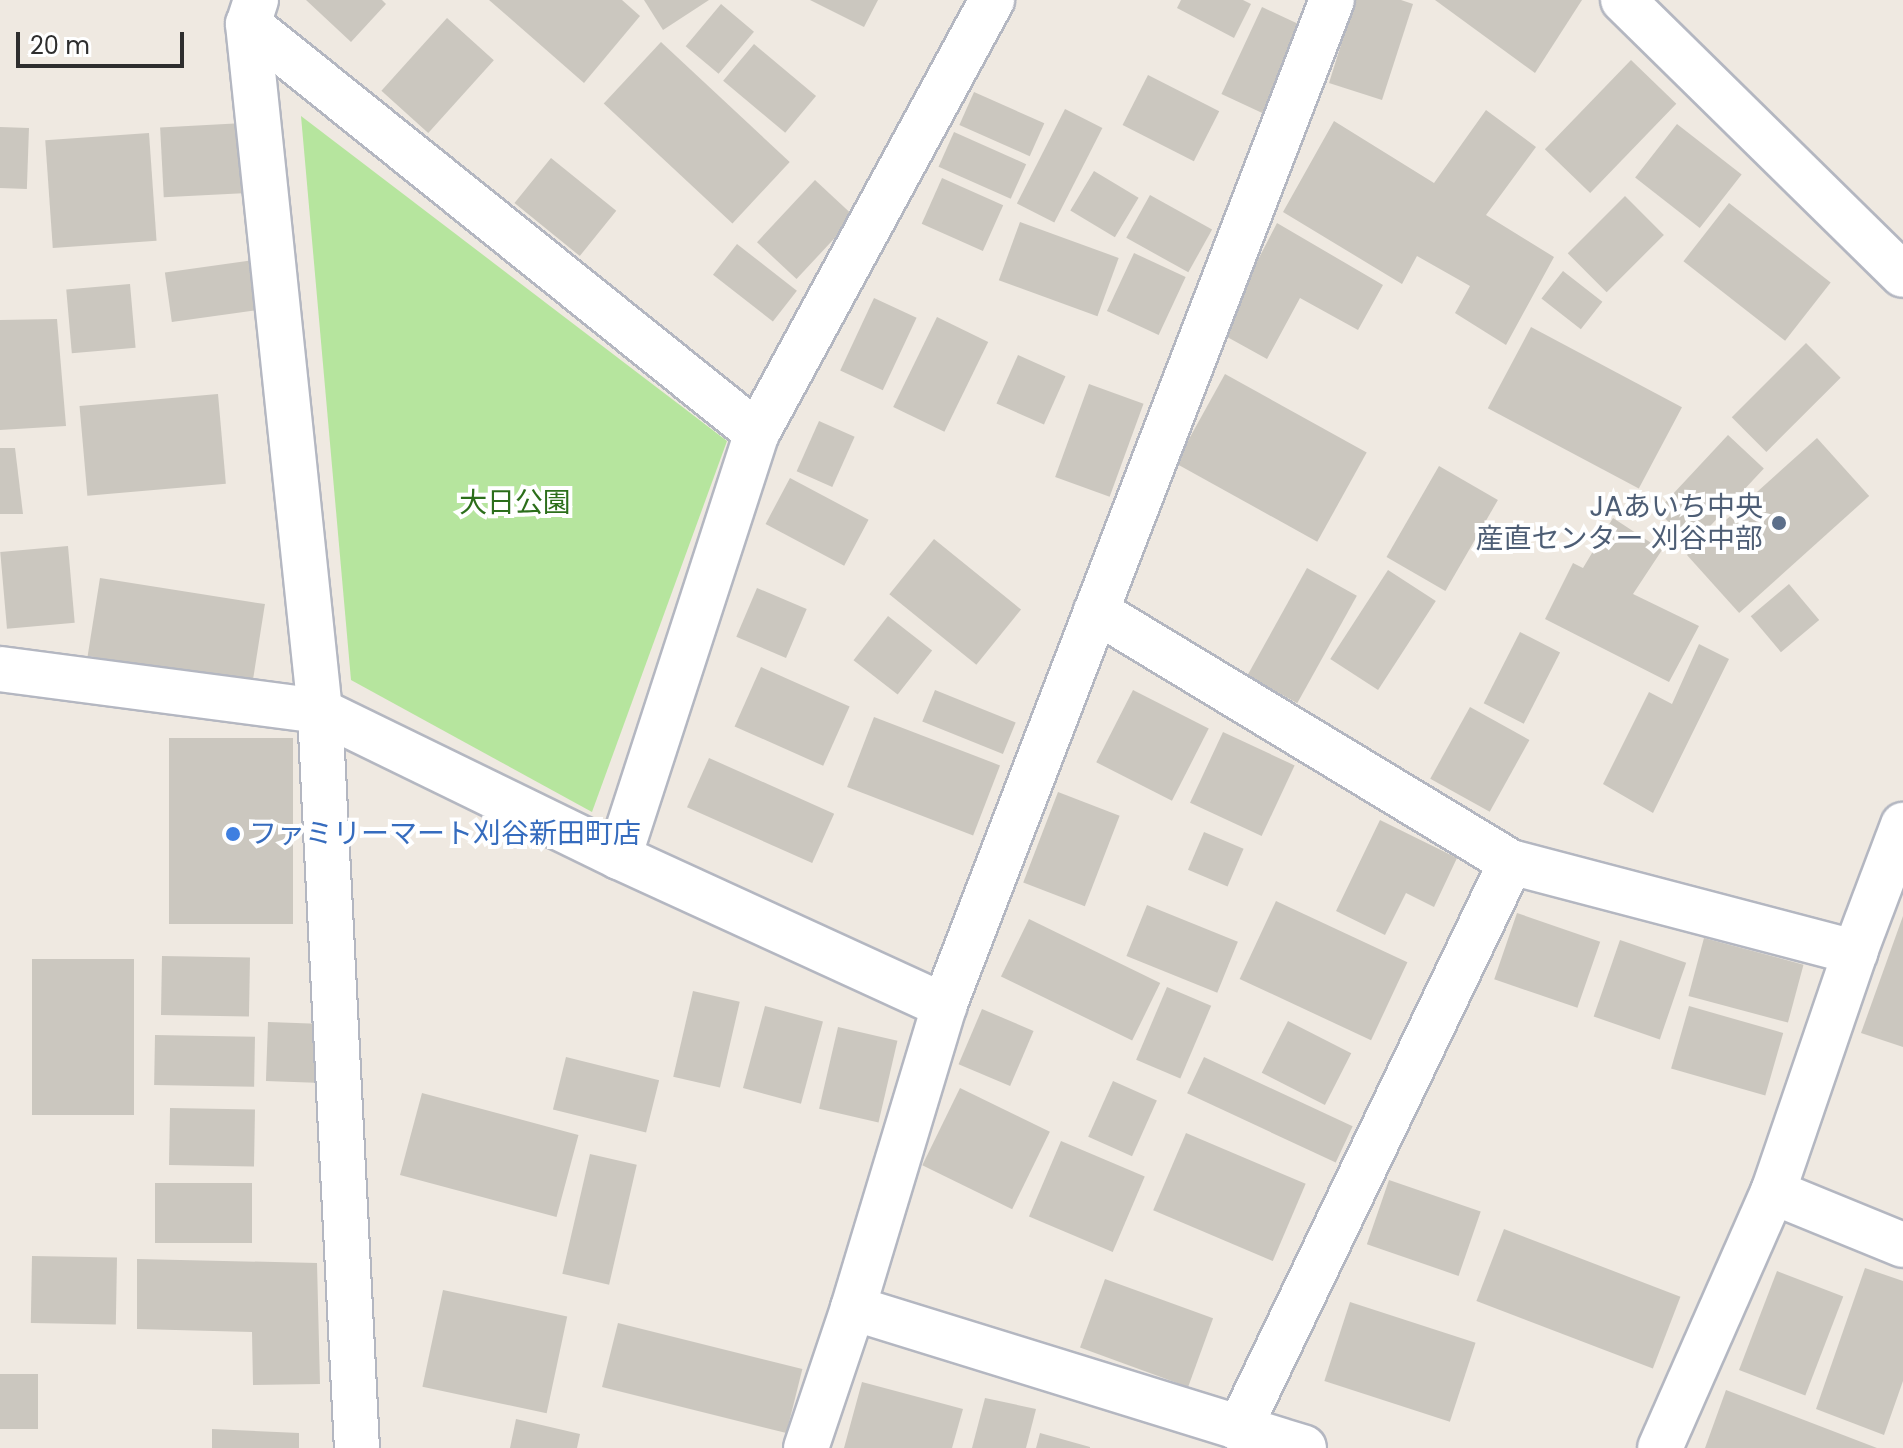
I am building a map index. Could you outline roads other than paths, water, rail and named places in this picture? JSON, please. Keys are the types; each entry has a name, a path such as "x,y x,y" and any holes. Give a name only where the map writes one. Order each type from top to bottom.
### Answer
{"street":[{"path":"806,1448 853,1308 944,1006 1332,0"},
{"path":"1623,0 1903,275"},
{"path":"619,857 757,433 986,3"},
{"path":"252,12 757,433"},
{"path":"252,12 320,711 357,1448"},
{"path":"1096,611 1511,862 1855,952"},
{"path":"0,669 320,711 619,857 944,1006"},
{"path":"1660,1448 1773,1192 1855,952 1903,825"},
{"path":"1239,1429 1511,862"},
{"path":"1773,1192 1903,1245"},
{"path":"853,1308 1304,1448"}],"place":[{"name":"JAあいち中央 産直センター 刈谷中部","path":"1779,523"},
{"name":"ファミリーマート刈谷新田町店","path":"233,834"}],"park label":[{"name":"大日公園","path":"515,503"}]}
